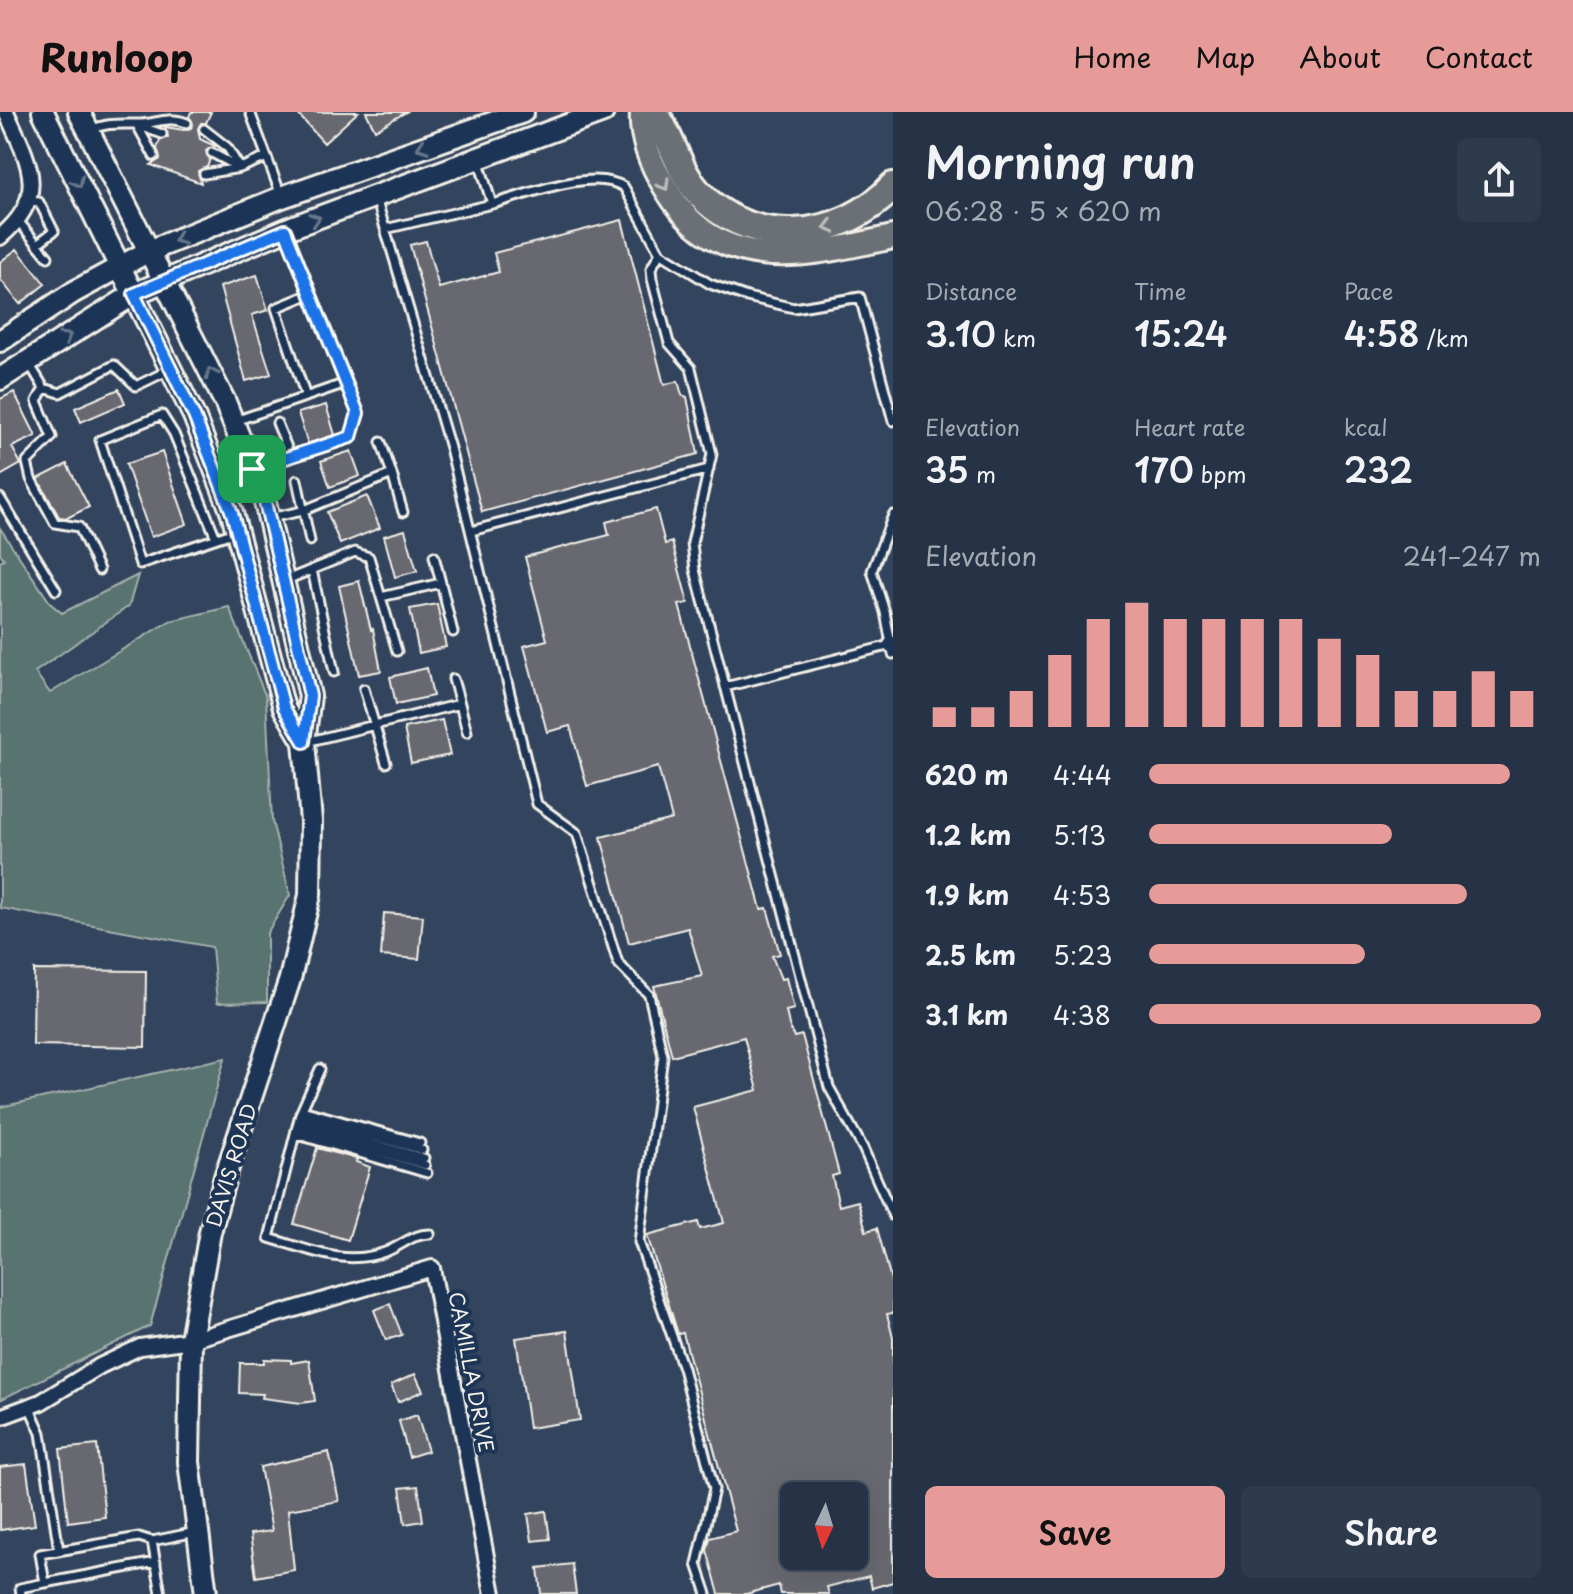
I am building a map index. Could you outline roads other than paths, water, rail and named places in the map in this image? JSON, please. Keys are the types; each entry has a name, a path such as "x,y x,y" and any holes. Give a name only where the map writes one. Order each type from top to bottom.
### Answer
{"highway":[{"path":"654,112 666,129 679,164 697,192 723,213 745,225 780,232 810,232 837,226 879,202 893,186"}],"main road":[{"name":"DAVIS ROAD","path":"43,112 197,423 237,531 284,708 304,742"},
{"path":"0,341 74,292 149,251 282,197 523,112"},
{"path":"0,379 134,294 165,280 285,230 603,112"},
{"path":"642,112 640,131 656,172 668,192 696,224 729,245 772,256 791,256 824,253 893,237"},
{"name":"DAVIS ROAD","path":"83,121 165,280 252,469 268,519 310,696 304,742 311,821 310,895 290,979 210,1232 191,1340 189,1462 203,1593"}],"street":[{"path":"0,237 19,222 30,201 31,170 6,112"},
{"name":"CAMILLA DRIVE","path":"191,1340 432,1268 492,1591"},
{"path":"0,1417 29,1406 140,1347 191,1340"}],"lane":[{"path":"250,112 282,197"},
{"path":"137,125 170,117 187,123"},
{"path":"83,121 137,125 162,134"},
{"path":"137,125 154,156"},
{"path":"204,129 227,147 240,168"},
{"path":"212,153 240,168"},
{"path":"204,174 240,168 267,157"},
{"path":"478,160 492,204"},
{"path":"385,229 589,179 615,181 624,187 660,253 710,284 794,308 860,297 893,421"},
{"path":"376,198 450,448 537,804 577,833 618,963 649,995 663,1056 639,1242 683,1368 714,1489 697,1564 707,1594"},
{"path":"30,201 39,202 54,231 37,244"},
{"path":"19,222 48,257"},
{"path":"252,469 351,437 358,413 285,230"},
{"path":"660,253 651,269 652,279 669,343 691,368 712,454 692,543 695,570 829,1087 890,1195 893,1216"},
{"path":"306,397 276,308 310,294"},
{"path":"27,361 44,388 60,393 114,365 136,386 171,369"},
{"path":"233,422 346,383"},
{"path":"44,388 37,401 52,437 27,462 31,479 55,523 79,527 99,570"},
{"path":"216,538 174,434 162,415 100,440 140,564 237,531"},
{"path":"174,434 197,423"},
{"path":"277,423 290,455"},
{"path":"381,442 403,512"},
{"path":"471,531 709,469"},
{"path":"268,519 302,511 392,474"},
{"path":"297,480 310,541"},
{"path":"0,498 56,590"},
{"path":"725,687 892,648 872,571 893,515"},
{"path":"282,581 355,552 369,557 397,651"},
{"path":"434,556 453,632"},
{"path":"312,570 334,672"},
{"path":"381,597 441,583"},
{"path":"453,679 467,732"},
{"path":"364,689 386,763"},
{"path":"304,742 460,704"},
{"path":"320,1069 299,1122 269,1238 345,1260 383,1253 413,1235 430,1234"},
{"path":"299,1122 423,1158"},
{"path":"299,1122 423,1158"},
{"path":"299,1122 423,1158"},
{"path":"29,1406 41,1433 59,1551"},
{"path":"45,1583 40,1554 139,1537 152,1541 198,1532"},
{"path":"152,1541 161,1594"},
{"path":"21,1594 20,1588 156,1562"}]}
